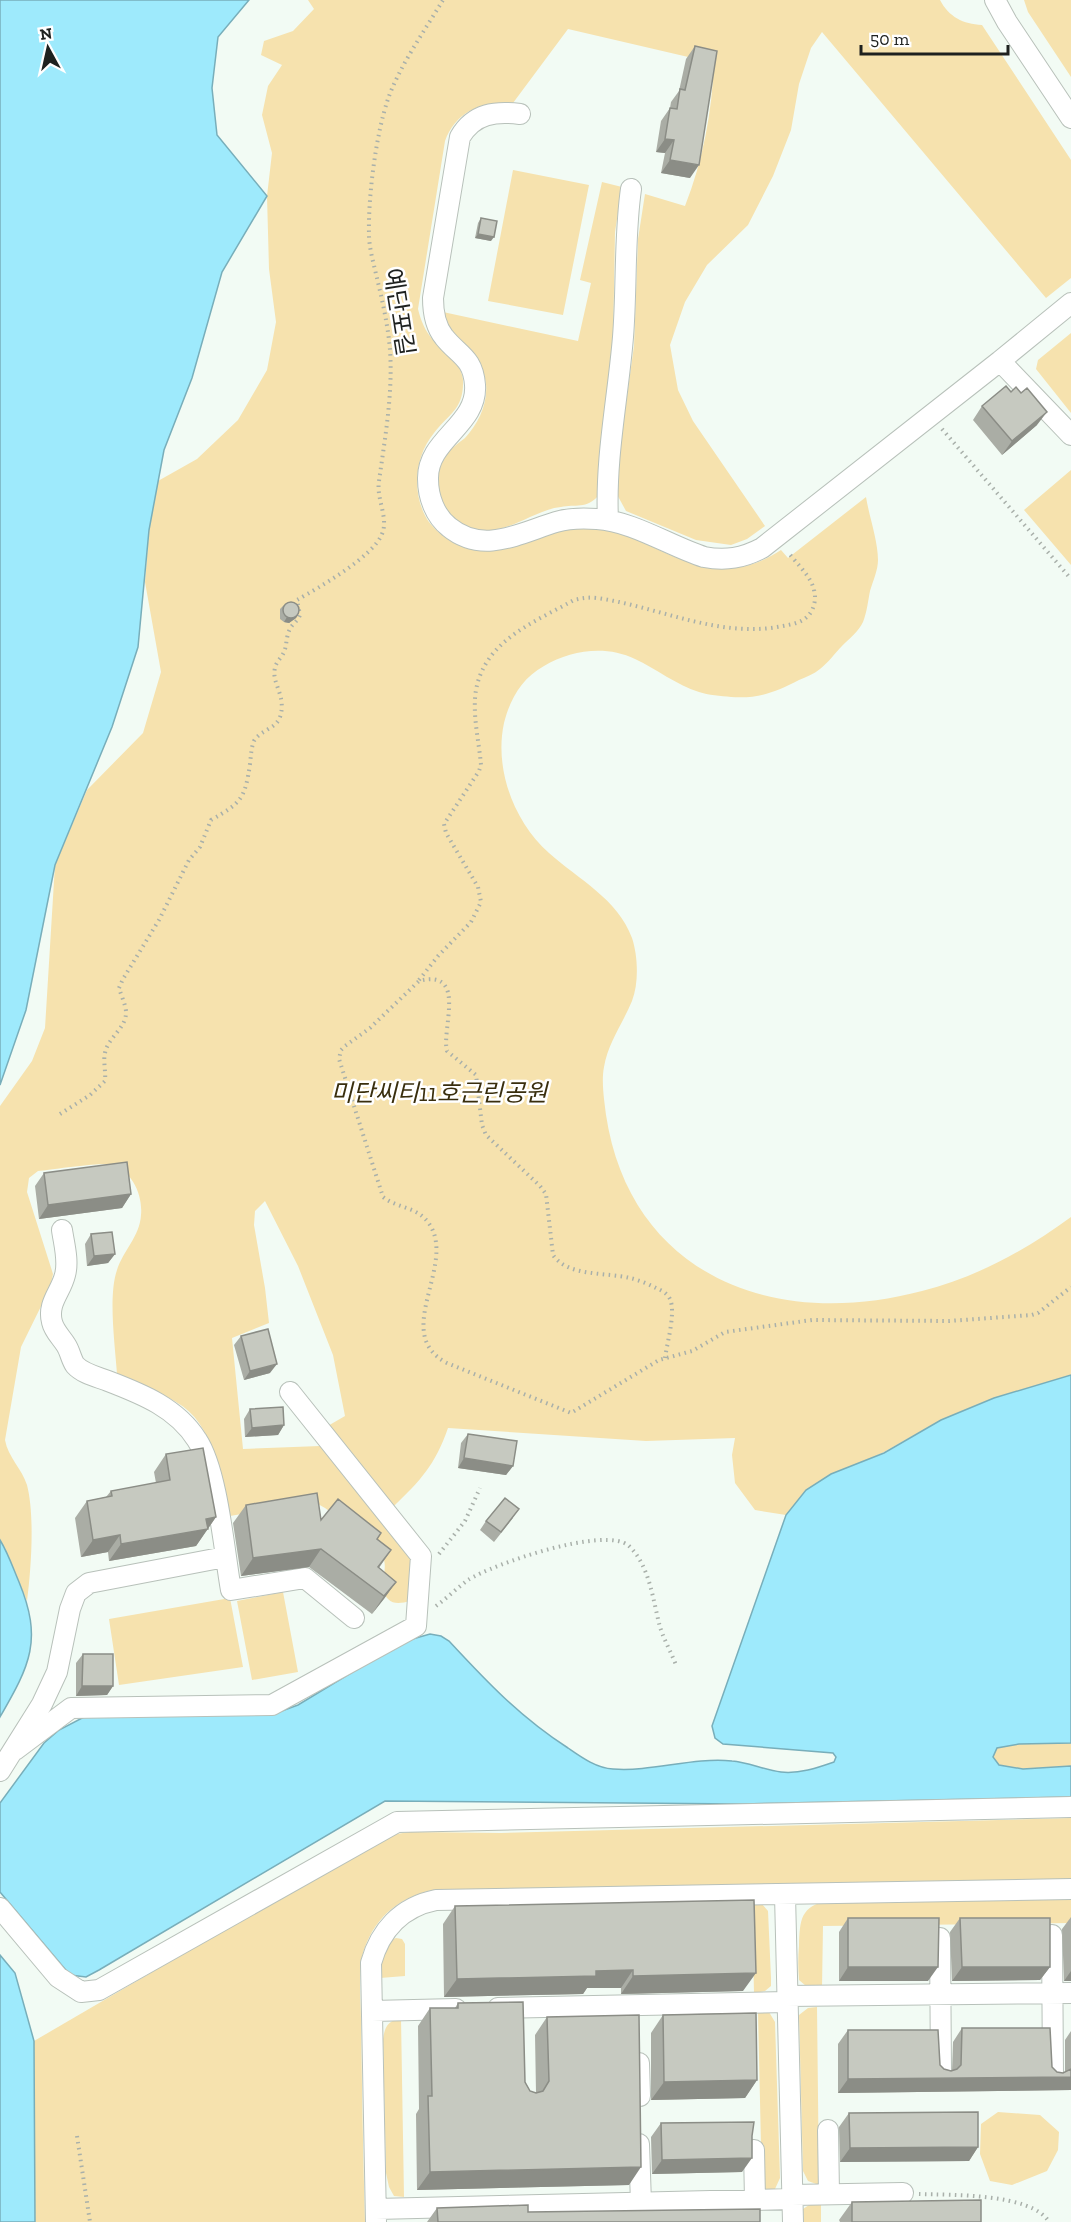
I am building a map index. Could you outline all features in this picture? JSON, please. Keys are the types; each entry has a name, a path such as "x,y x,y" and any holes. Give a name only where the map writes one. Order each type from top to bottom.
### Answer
{"street":[{"path":"995,0 1007,22 1071,118"},
{"path":"520,114 495,112 474,120 466,127 458,145 433,307 441,333 465,356 472,369 475,398 469,412 437,449 430,462 429,494 444,523 469,539 486,543 503,540 559,521 579,518 608,520 717,560 746,556 777,536 1071,303"},
{"path":"608,520 607,467 623,338 626,235 631,189"},
{"path":"1000,361 1071,435"},
{"path":"62,1230 67,1265 66,1275 52,1302 50,1312 56,1331 76,1365 86,1373 136,1391 161,1405 182,1421 198,1441 206,1459 213,1488 231,1590 305,1578 354,1618"},
{"path":"15,1750 71,1708 272,1705 282,1702 416,1626 422,1556 290,1392"},
{"path":"0,1771 42,1704 57,1672 70,1609 76,1593 89,1583 225,1557"},
{"path":"0,1908 58,1977 81,1992 99,1990 397,1822 1071,1807"},
{"path":"903,2193 829,2194 754,2200 376,2216 371,1963 376,1946 383,1933 408,1910 420,1903 436,1900 1071,1889"},
{"path":"785,1895 793,2222"},
{"path":"1052,1935 1062,1993 1053,2075"},
{"path":"940,1938 941,2073"},
{"path":"372,2011 638,2005 940,1994 1062,1993"},
{"path":"638,2005 640,2096"},
{"path":"522,2008 522,2031"},
{"path":"639,2128 641,2203"},
{"path":"828,2130 829,2194"},
{"path":"754,2150 754,2200"}],"path":[{"name":"예단포길","path":"60,1114 90,1095 105,1081 104,1054 108,1043 126,1018 126,1008 119,988 123,979 159,920 189,860 200,847 211,820 237,804 246,785 252,744 259,734 271,728 280,719 281,692 276,681 275,668 285,650 289,631 300,615 297,600 317,589 365,555 382,534 384,525 378,488 390,391 390,350 369,238 374,166 388,100 401,72 443,0"},
{"path":"941,428 1071,579"},
{"path":"785,548 815,590 816,598 810,614 795,624 765,629 727,627 690,621 598,598 583,598 574,600 518,630 491,655 483,672 477,690 476,711 481,765 444,824 446,833 478,887 481,902 476,916 419,981 370,1028 341,1050 339,1059 383,1197 418,1212 430,1226 434,1235 436,1254 423,1330 428,1346 433,1353 447,1363 571,1413 665,1358 692,1352 725,1332 812,1320 949,1321 1032,1315 1038,1313 1071,1287"},
{"path":"430,966 435,980 446,989 451,1003 446,1038 447,1051 476,1075 482,1125 486,1136 546,1194 553,1255 564,1266 630,1278 646,1283 666,1294 670,1299 672,1315 665,1358"},
{"path":"419,981 435,980"},
{"path":"420,1582 465,1521 480,1488"},
{"path":"416,1626 436,1606 469,1580 506,1563 580,1542 607,1540 628,1545 640,1560 661,1629 676,1665"},
{"path":"77,2136 90,2222"},
{"path":"903,2193 974,2196 1021,2202 1046,2216 1049,2222"}],"green space":[{"name":"미단씨티11호근린공원","path":"308,0 940,0 957,18 982,25 1071,160 1071,278 1046,298 822,32 811,48 799,84 791,130 773,176 748,225 707,265 685,302 670,345 678,390 693,421 765,526 747,539 731,545 696,540 626,511 614,489 634,346 638,239 645,194 685,206 706,136 714,63 568,29 513,103 481,106 463,115 445,141 418,309 428,333 459,368 462,374 463,390 455,410 434,433 422,453 417,489 423,512 436,530 454,543 474,550 495,550 511,546 548,531 600,526 679,559 713,568 746,566 781,550 788,558 866,497 877,545 878,560 866,614 856,632 820,669 766,694 731,697 706,694 691,689 643,663 612,652 589,651 566,656 536,671 523,683 513,698 504,723 502,741 505,776 510,794 526,826 549,853 607,901 626,924 632,938 636,961 636,986 632,1001 606,1058 603,1075 604,1099 616,1158 639,1207 671,1246 712,1275 758,1294 810,1302 865,1302 922,1291 962,1278 1019,1251 1071,1217 1071,1375 994,1398 941,1420 884,1452 806,1490 786,1515 755,1510 735,1483 732,1455 735,1438 646,1441 448,1428 438,1452 426,1471 393,1507 326,1427 345,1416 333,1355 298,1266 265,1201 255,1211 254,1225 269,1323 232,1338 243,1449 320,1446 413,1559 410,1601 395,1603 388,1599 383,1590 385,1568 383,1557 357,1532 318,1504 307,1503 230,1516 224,1513 212,1451 199,1423 176,1402 117,1374 113,1321 114,1281 123,1256 135,1237 140,1223 140,1199 135,1184 125,1172 105,1164 38,1171 29,1178 27,1192 53,1274 50,1288 21,1347 5,1440 9,1452 25,1479 31,1512 32,1543 27,1601 0,1540 0,1106 32,1061 45,1028 55,865 87,790 143,733 161,672 145,582 149,530 158,481 197,459 238,420 267,370 276,322 269,269 267,196 272,153 262,115 268,86 282,65 261,55 264,41 293,31 314,9"},
{"path":"1024,0 1071,0 1071,77 1028,12"},
{"path":"513,170 589,185 563,315 488,301"},
{"path":"602,182 622,187 615,232 613,344 598,496 590,503 553,508 503,528 484,531 466,527 457,522 445,507 438,489 439,471 448,453 465,438 478,420 484,406 486,384 478,361 452,331 443,312 578,341 591,283 580,280"},
{"path":"1071,333 1071,413 1036,369 1038,360"},
{"path":"1071,470 1071,565 1024,510"},
{"path":"283,1592 298,1672 252,1680 237,1601"},
{"path":"230,1598 243,1667 119,1685 109,1619"},
{"path":"1071,1743 1071,1766 1023,1769 999,1765 993,1757 996,1748 1019,1744"},
{"path":"1071,1818 1071,1879 432,1890 420,1893 400,1903 383,1917 370,1936 361,1963 365,2222 35,2222 34,2041 391,1835 409,1832 501,1833"},
{"path":"1071,1895 1071,1923 823,1926 822,1988 806,1986 799,1980 798,1954 801,1921 812,1906 819,1903 829,1900"},
{"path":"752,1903 762,1904 768,1911 771,1978 771,1986 765,1991 754,1993"},
{"path":"402,1939 405,1944 405,1976 380,1978 379,1968 383,1953 391,1940"},
{"path":"817,2007 819,2185 808,2181 803,2171 799,2015 808,2008"},
{"path":"758,2012 769,2012 775,2022 780,2178 775,2189 762,2190"},
{"path":"401,2018 404,2197 394,2196 386,2173 383,2039 388,2025"},
{"path":"998,2112 1040,2115 1059,2132 1058,2150 1047,2171 1012,2185 990,2181 980,2154 981,2124"},
{"path":"821,2201 821,2222 804,2222 803,2209 812,2203"}],"water":[{"path":"0,0 249,0 218,37 212,88 217,135 267,196 222,272 192,378 164,450 149,530 138,647 112,727 55,865 26,1010 0,1085"},
{"path":"1071,1375 1071,1743 1019,1744 997,1748 993,1757 999,1765 1023,1769 1071,1766 1071,1797 743,1804 385,1801 86,1977 70,1975 0,1892 0,1803 44,1743 59,1730 84,1717 279,1712 298,1705 402,1642 430,1634 441,1636 449,1641 491,1685 534,1724 578,1755 601,1767 628,1769 717,1760 738,1762 775,1771 794,1772 834,1762 836,1757 833,1753 723,1744 715,1738 712,1726 786,1515 806,1490 831,1474 884,1453 941,1420 994,1398"},
{"path":"0,1540 26,1602 31,1636 26,1667 0,1717"},
{"path":"0,1955 15,1973 34,2041 35,2222 0,2222"}],"building":[{"path":"695,46 717,51 699,165 670,160 674,140 665,139 670,108 677,109 680,89 685,90"},
{"path":"481,218 497,221 494,237 478,234"},
{"path":"1006,386 1011,392 1016,387 1021,393 1027,388 1047,412 1012,441 982,406"},
{"path":"288,602 294,602 299,610 297,616 288,618 283,613 283,607"},
{"path":"127,1162 131,1194 48,1205 44,1173"},
{"path":"112,1232 115,1254 94,1256 91,1234"},
{"path":"268,1329 277,1364 250,1371 241,1336"},
{"path":"283,1407 284,1425 252,1428 250,1409"},
{"path":"468,1434 517,1441 513,1466 464,1458"},
{"path":"203,1448 216,1517 206,1519 208,1529 121,1544 120,1535 93,1540 87,1501 112,1496 111,1491 170,1480 166,1454"},
{"path":"317,1493 321,1520 338,1499 381,1533 377,1539 391,1550 378,1567 396,1582 384,1596 321,1549 253,1558 246,1505"},
{"path":"505,1498 519,1509 501,1532 486,1521"},
{"path":"83,1654 113,1654 113,1686 82,1686"},
{"path":"754,1900 756,1973 633,1976 633,1970 596,1971 596,1976 457,1979 455,1906"},
{"path":"848,1918 939,1918 938,1967 848,1967"},
{"path":"960,1918 1050,1918 1050,1967 962,1967"},
{"path":"523,2002 525,2082 530,2091 536,2093 543,2091 549,2081 547,2017 639,2015 641,2167 430,2172 428,2096 432,2096 430,2008 458,2008 458,2003"},
{"path":"756,2013 757,2080 664,2082 663,2015"},
{"path":"962,2028 1050,2028 1052,2067 1057,2072 1063,2073 1071,2069 1071,2077 848,2079 848,2030 938,2030 940,2065 951,2071 961,2065"},
{"path":"978,2112 978,2147 850,2148 849,2113"},
{"path":"754,2122 752,2158 662,2160 661,2123"},
{"path":"981,2200 981,2222 852,2222 852,2202"},
{"path":"528,2205 528,2212 760,2209 760,2222 438,2222 437,2208"}]}
